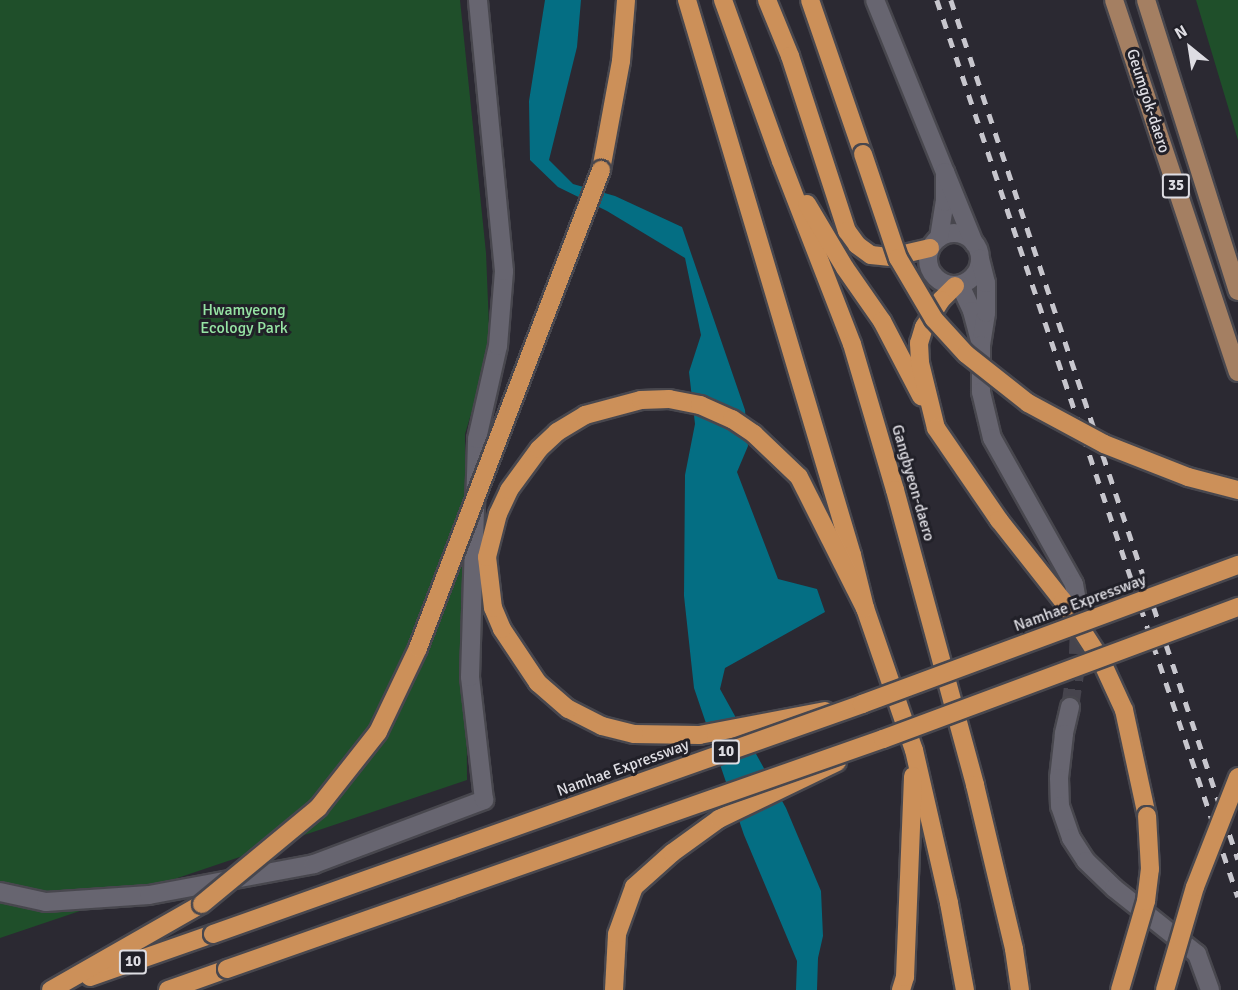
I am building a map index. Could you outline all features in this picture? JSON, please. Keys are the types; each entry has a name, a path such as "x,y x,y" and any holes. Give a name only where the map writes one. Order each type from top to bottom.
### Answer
{"highway":[{"path":"52,990 202,904 318,808 378,732 418,648 601,170 621,61 626,0"},
{"path":"687,0 852,555 865,608 914,750 949,903 965,990"},
{"name":"Gangbyeon-daero","path":"723,0 781,161 852,344 895,490 975,785 1014,949 1020,990"},
{"path":"767,0 790,56 847,231 857,245 871,255 891,257 935,243"},
{"path":"810,0 891,239 904,268 934,319 966,354 1028,403 1104,444 1188,477 1238,490"},
{"path":"781,161 845,268 882,321 936,428 999,520 1069,609 1101,660 1127,722 1147,816 1150,869 1146,901 1120,990"},
{"path":"936,428 920,363 919,343 924,327 941,300 958,286"},
{"path":"862,704 699,735 634,734 602,726 568,709 538,683 501,629 493,608 487,556 498,514 509,489 538,449 557,432 585,415 641,400 669,399 700,405 732,419 776,453 799,477 865,608"},
{"name":"Namhae Expressway","path":"52,990 862,704 1238,566"},
{"name":"10","path":"168,990 883,739 1238,607"},
{"path":"614,990 617,934 634,887 672,853 719,819 883,739"},
{"path":"903,983 914,750"},
{"path":"1165,990 1195,886 1238,777"}],"main road":[{"name":"Geumgok-daero","path":"1114,0 1238,372"},
{"name":"Geumgok-daero","path":"1146,0 1238,291"}],"street":[{"path":"0,891 46,902 149,895 314,864 484,800 470,677 477,439 498,346 504,271 478,0"},
{"path":"874,0 977,251 986,283 981,345 981,392 992,438 1074,584 1079,611"},
{"path":"945,172 945,202 935,243 927,260 932,274 944,284 958,286 975,276 977,251"},
{"path":"935,243 959,234 977,251"},
{"path":"958,286 972,311 981,345"},
{"path":"1070,707 1059,778 1060,806 1071,838 1086,861 1114,888 1197,954 1210,990"}],"green space":[{"name":"Hwamyeong Ecology Park","path":"0,0 460,0 486,253 490,351 465,434 467,780 0,938"},
{"path":"1196,0 1238,0 1238,140"}],"water":[{"path":"545,0 581,0 577,47 549,160 573,184 615,196 682,227 745,410 748,446 737,472 778,579 817,589 825,612 725,668 720,689 786,808 821,891 823,936 818,958 817,990 796,990 797,961 744,835 694,688 684,596 685,475 695,424 689,372 701,335 685,258 607,211 558,187 530,160 529,101"}],"tunnel":[{"path":"1070,707 1078,654 1079,617"}],"railway":[{"path":"937,0 1238,897"},
{"path":"951,0 1238,859"}]}
